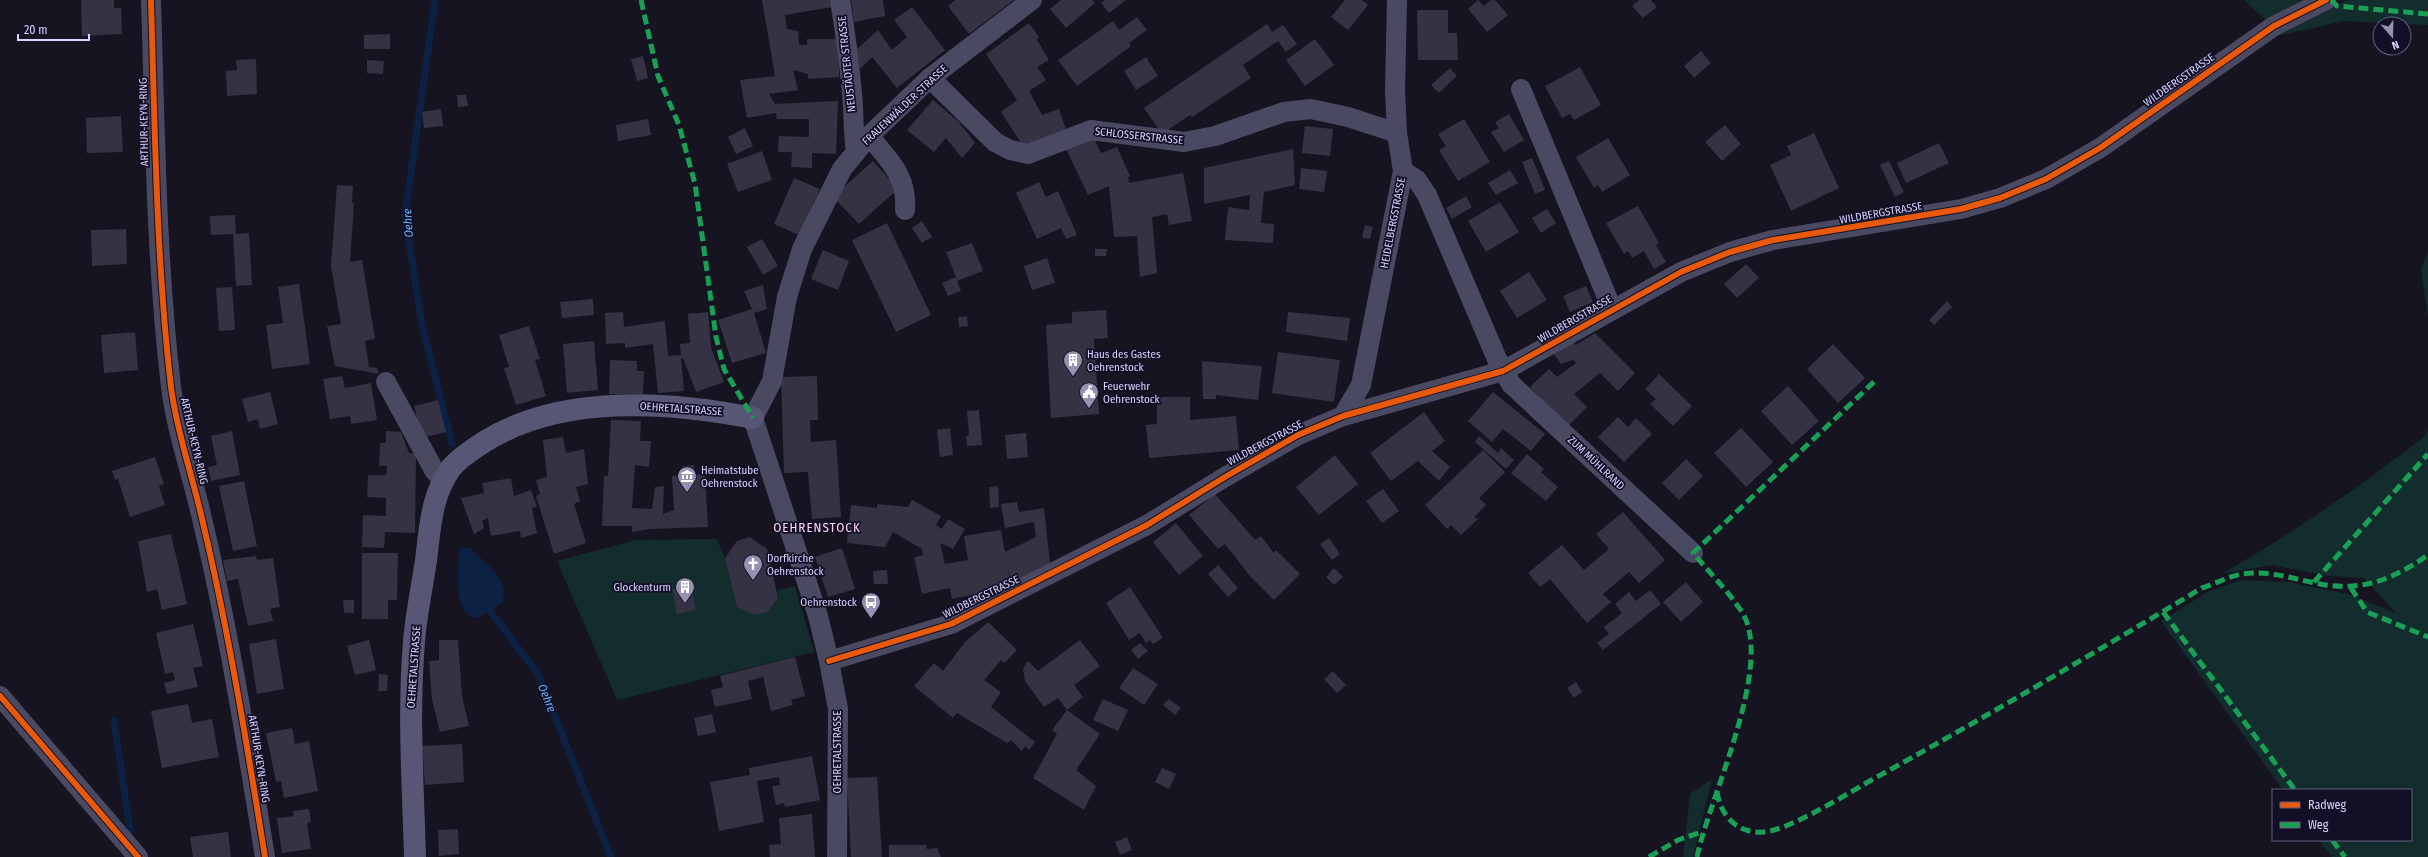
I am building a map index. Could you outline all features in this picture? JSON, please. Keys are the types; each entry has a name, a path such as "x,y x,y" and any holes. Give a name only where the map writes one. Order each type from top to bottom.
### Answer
{"street":[{"name":"ARTHUR-KEYN-RING","path":"151,0 155,173 171,387 178,427 203,523 244,722 265,857"},
{"name":"NEUSTÄDTER STRASSE","path":"840,0 847,44 852,95 852,131 856,152"},
{"name":"FRAUENWÄLDER STRASSE","path":"753,418 772,381 786,297 802,249 842,169 869,136 930,78 1032,0"},
{"name":"HEIDELBERGSTRASSE","path":"1343,416 1361,385 1403,171 1397,133 1395,90 1397,0"},
{"name":"WILDBERGSTRASSE","path":"829,661 951,624 1147,525 1225,476 1298,435 1343,416 1503,371 1612,309 1681,272 1730,252 1773,240 1961,209 2000,198 2046,179 2100,148 2274,26 2326,0"},
{"name":"SCHLOSSERSTRASSE","path":"930,78 995,142 1010,150 1028,154 1091,130 1184,142 1215,136 1284,112 1311,109 1348,117 1397,133"},
{"name":"WILDBERGSTRASSE","path":"1521,89 1612,309"},
{"path":"869,136 896,169 906,194 905,210"},
{"path":"1403,171 1417,180 1427,195 1503,371"},
{"name":"ZUM MÜHLRAND","path":"1503,371 1511,384 1693,553"},
{"path":"386,382 434,470 443,480"},
{"name":"OEHRETALSTRASSE","path":"415,857 411,730 414,642 433,512 436,496 443,480 464,455 491,437 536,418 572,410 632,406 710,409 753,418 818,616 829,661 838,709 837,857"},
{"path":"0,696 138,857"}],"green space":[{"path":"2244,0 2308,0 2265,20"},
{"path":"2348,0 2428,0 2428,25 2412,24 2412,16 2372,16 2372,22 2344,21 2264,39"},
{"path":"2428,252 2428,316 2421,269"},
{"path":"2428,430 2428,857 2332,857 2320,841 2412,841 2412,789 2282,789 2161,621 2207,592 2241,580 2288,582 2348,594 2396,613 2364,578 2328,576 2272,565 2221,574 2300,526 2374,475 2423,438"},
{"path":"717,539 725,558 737,607 754,615 768,612 778,598 777,590 795,586 814,652 617,700 557,561 636,540"},
{"path":"1712,779 1693,857 1683,857 1690,794"}],"water":[{"path":"460,548 470,548 495,572 503,587 504,595 502,603 477,618 469,615 463,608 460,599 458,589 458,566"}],"building":[{"path":"81,0 114,0 114,8 121,8 122,34 82,36"},
{"path":"762,0 831,0 832,7 785,15 787,29 798,31 799,45 807,45 807,39 838,39 839,77 808,79 808,74 793,70 798,90 769,94 775,104 838,101 836,154 812,153 812,168 791,167 792,152 778,152 779,136 809,137 809,119 777,119 776,113 747,118 740,80 775,76"},
{"path":"851,0 883,0 885,16 854,22"},
{"path":"955,0 1014,0 969,34 948,6"},
{"path":"1061,0 1092,0 1095,3 1066,28 1050,9"},
{"path":"1105,0 1126,0 1109,13 1101,3"},
{"path":"1345,0 1362,0 1368,5 1348,30 1331,17"},
{"path":"1478,0 1484,6 1491,0 1495,0 1508,15 1487,32 1468,9"},
{"path":"1639,0 1651,0 1657,7 1643,18 1632,6"},
{"path":"912,7 945,50 897,88 872,57 860,69 856,50 878,30 892,50 907,37 894,20"},
{"path":"1417,10 1448,10 1448,33 1457,33 1458,60 1418,60"},
{"path":"1137,17 1147,30 1129,43 1131,46 1077,86 1058,60 1113,21 1119,30"},
{"path":"1029,23 1039,37 1037,40 1049,60 1037,67 1046,80 1029,91 1042,115 1059,109 1066,129 1023,146 1001,112 1017,100 986,54"},
{"path":"1267,24 1272,32 1283,25 1297,44 1286,52 1278,41 1243,65 1251,78 1192,117 1190,115 1162,134 1144,108"},
{"path":"390,34 390,49 364,49 364,35"},
{"path":"1315,39 1334,65 1305,86 1286,60"},
{"path":"1701,51 1711,63 1694,78 1684,66"},
{"path":"643,56 648,78 637,81 631,59"},
{"path":"1146,57 1158,76 1136,90 1124,71"},
{"path":"256,59 257,94 227,96 226,71 237,70 236,60"},
{"path":"367,60 384,61 383,74 367,73"},
{"path":"1580,67 1601,105 1574,120 1570,114 1562,118 1545,86"},
{"path":"1450,68 1457,76 1439,93 1431,85"},
{"path":"457,95 466,95 468,106 458,107"},
{"path":"933,100 959,122 975,143 962,158 946,138 934,152 907,130"},
{"path":"441,109 443,126 424,128 422,112"},
{"path":"1509,114 1524,140 1504,152 1491,132 1499,128 1495,122"},
{"path":"121,116 123,152 87,153 86,118"},
{"path":"648,119 651,135 618,141 616,125"},
{"path":"1464,119 1490,162 1458,181 1439,150 1446,146 1438,134"},
{"path":"1725,125 1741,144 1722,161 1705,142"},
{"path":"1305,126 1333,129 1330,156 1302,153"},
{"path":"745,128 753,146 736,154 728,137"},
{"path":"1814,133 1839,188 1791,211 1770,165 1791,155 1787,146"},
{"path":"1093,136 1101,153 1117,147 1130,176 1128,177 1129,183 1183,173 1192,221 1169,225 1167,214 1152,217 1157,273 1140,277 1137,236 1114,237 1109,186 1088,195 1066,149"},
{"path":"1608,138 1630,175 1602,192 1598,185 1594,188 1576,157"},
{"path":"1939,143 1949,163 1906,183 1897,163"},
{"path":"1293,149 1295,185 1264,192 1261,223 1274,224 1273,243 1225,240 1228,207 1249,210 1250,195 1204,204 1204,168"},
{"path":"762,151 772,180 738,192 727,164"},
{"path":"1532,158 1545,190 1535,194 1522,162"},
{"path":"873,161 898,189 859,224 833,197"},
{"path":"1889,161 1904,192 1895,197 1880,165"},
{"path":"1301,168 1327,171 1324,192 1299,189"},
{"path":"1510,170 1518,183 1496,195 1488,183"},
{"path":"794,178 820,189 799,235 774,224"},
{"path":"1039,182 1046,197 1058,191 1077,235 1066,239 1061,228 1037,239 1016,193"},
{"path":"337,185 353,186 352,203 354,203 350,262 362,260 375,339 365,341 369,367 377,368 379,374 335,366 327,326 341,324 331,266"},
{"path":"1466,196 1472,207 1452,219 1446,208"},
{"path":"1500,202 1519,232 1486,252 1468,221"},
{"path":"1638,206 1659,243 1656,245 1666,262 1654,269 1644,251 1632,258 1628,251 1624,254 1606,223"},
{"path":"1547,209 1556,223 1541,233 1532,218"},
{"path":"235,215 236,234 249,233 252,285 236,286 233,234 211,235 210,216"},
{"path":"922,221 932,237 922,243 912,228"},
{"path":"887,223 931,315 896,332 852,240"},
{"path":"1365,225 1373,227 1370,239 1362,238"},
{"path":"126,229 127,264 92,266 91,230"},
{"path":"762,239 778,266 763,275 747,247"},
{"path":"972,243 983,271 957,281 961,291 948,296 942,283 956,277 946,252"},
{"path":"1095,249 1107,249 1106,256 1095,256"},
{"path":"823,250 849,261 838,290 811,279"},
{"path":"1047,258 1055,283 1032,290 1024,266"},
{"path":"1746,264 1759,278 1737,298 1724,284"},
{"path":"1529,272 1547,300 1517,318 1500,291"},
{"path":"299,284 310,364 272,369 266,325 283,323 278,287"},
{"path":"763,285 767,309 754,313 766,353 732,363 718,320 752,309 744,291"},
{"path":"1586,286 1593,302 1570,312 1563,296"},
{"path":"232,287 235,330 219,331 216,288"},
{"path":"593,299 594,315 562,318 560,302"},
{"path":"1947,301 1952,307 1934,325 1929,320"},
{"name":"Haus des Gastes Oehrenstock","path":"1106,310 1108,338 1094,339 1099,414 1051,418 1046,325 1072,323 1072,312"},
{"path":"623,312 624,327 665,321 668,356 681,355 680,344 690,343 688,314 708,312 711,348 724,382 696,392 683,358 681,359 684,391 658,393 653,344 625,348 625,343 606,344 605,313"},
{"path":"1288,312 1350,318 1347,341 1286,332"},
{"path":"967,316 968,326 959,327 958,317"},
{"path":"529,326 540,359 535,360 546,396 516,405 504,368 509,367 499,335"},
{"path":"135,332 138,370 104,373 101,335"},
{"path":"1595,333 1635,373 1618,391 1600,373 1574,394 1587,407 1568,426 1530,387 1549,369 1557,377 1576,363 1573,360 1561,364 1553,353 1573,342 1576,345"},
{"path":"594,341 598,390 567,393 563,344"},
{"path":"1833,344 1865,378 1838,403 1807,369"},
{"path":"1278,352 1340,360 1334,402 1272,393"},
{"path":"610,360 637,361 637,371 644,371 643,394 609,394"},
{"path":"1202,361 1262,366 1258,400 1216,395 1216,399 1203,399"},
{"path":"1659,374 1692,406 1673,426 1650,404 1656,399 1645,389"},
{"path":"342,376 345,388 371,383 377,420 351,424 350,416 330,419 323,379"},
{"path":"817,376 818,420 810,420 811,442 836,440 841,517 812,519 808,472 784,473 781,377"},
{"path":"1788,386 1819,421 1792,445 1761,411"},
{"path":"270,392 278,424 260,429 258,419 248,422 242,399"},
{"path":"1493,392 1545,434 1531,451 1503,429 1492,442 1468,421"},
{"path":"1157,397 1190,397 1190,420 1236,416 1239,450 1149,458 1146,425 1157,424"},
{"path":"438,400 446,432 422,438 414,406"},
{"path":"979,410 982,445 967,446 966,436 969,435 967,411"},
{"path":"1424,412 1445,441 1432,451 1450,467 1439,481 1418,461 1391,481 1370,453"},
{"path":"1618,417 1628,427 1636,418 1652,434 1624,462 1598,437"},
{"path":"611,420 641,421 640,441 651,441 649,467 635,465 632,508 652,509 655,487 664,486 663,514 674,510 672,476 683,475 683,466 694,465 695,475 705,474 708,527 650,529 632,532 632,526 602,526 604,476 608,476"},
{"path":"950,428 953,455 940,457 937,430"},
{"path":"1741,428 1773,462 1746,487 1714,453"},
{"path":"232,431 240,475 211,481 208,467 217,465 211,436"},
{"path":"386,431 401,432 409,453 416,454 415,533 385,532 384,548 362,547 363,515 386,516 386,498 367,497 368,475 386,475 387,466 379,466 380,443 386,443"},
{"path":"1026,433 1028,457 1007,459 1005,435"},
{"path":"1479,436 1498,453 1501,448 1514,460 1506,469 1475,442"},
{"path":"563,437 566,453 584,449 588,484 576,487 580,501 574,504 586,543 554,554 536,496 540,494 536,480 547,477 543,440"},
{"path":"1483,450 1505,472 1479,498 1486,505 1474,517 1478,519 1461,535 1451,525 1447,529 1425,505"},
{"path":"1527,454 1544,469 1541,472 1558,487 1546,501 1511,473"},
{"path":"1335,455 1358,484 1319,515 1296,487"},
{"path":"155,457 164,484 159,486 165,505 130,517 118,479 115,480 112,471"},
{"path":"1686,459 1703,476 1679,500 1662,483"},
{"path":"511,478 514,496 531,490 537,507 532,508 537,533 521,538 520,531 491,536 488,518 482,521 484,528 474,534 461,498 484,493 482,483"},
{"path":"244,481 257,546 233,551 219,486"},
{"path":"998,486 999,507 990,508 989,487"},
{"path":"1383,489 1399,511 1382,523 1366,501"},
{"path":"1215,494 1255,540 1261,536 1274,553 1276,550 1300,574 1274,600 1250,576 1225,544 1218,549 1189,515"},
{"path":"912,500 941,516 936,525 942,529 948,519 965,529 953,549 940,543 945,564 968,560 964,536 1001,530 1005,552 1036,537 1034,522 1005,528 1001,504 1017,502 1019,512 1044,508 1050,563 1012,586 1007,565 1011,587 952,599 950,588 922,594 914,557 923,555 922,549 893,532 885,547 847,543 851,505 877,508 877,504 908,507"},
{"path":"1623,512 1665,560 1639,583 1629,572 1603,594 1611,602 1587,623 1550,579 1540,587 1528,573 1562,545 1584,570 1609,549 1596,534"},
{"path":"1176,523 1203,556 1179,575 1153,542"},
{"path":"171,534 187,604 162,610 157,589 147,592 138,541"},
{"name":"Dorfkirche Oehrenstock","path":"750,537 767,549 778,598 768,612 754,615 737,607 725,558 737,541"},
{"path":"1329,538 1340,554 1332,560 1320,544"},
{"path":"842,548 855,589 828,597 815,557"},
{"path":"362,553 398,553 397,600 388,600 388,619 362,619"},
{"path":"256,556 257,560 273,558 280,607 270,609 273,621 248,626 238,579 227,581 223,560"},
{"path":"1218,565 1238,588 1228,597 1208,574"},
{"path":"1334,568 1343,577 1334,585 1326,577"},
{"path":"887,570 888,584 874,584 873,571"},
{"path":"1686,582 1703,602 1681,622 1663,602"},
{"name":"Glockenturm","path":"691,585 696,610 677,614 672,589"},
{"path":"1130,587 1163,638 1153,644 1150,640 1146,643 1140,633 1129,640 1106,603"},
{"path":"1650,590 1661,604 1603,650 1597,643 1609,634 1604,627 1622,613 1615,604 1629,592 1636,601"},
{"path":"343,600 354,600 354,613 344,613"},
{"path":"988,622 1017,650 1004,663 1001,660 984,680 1001,692 991,707 1035,742 1029,750 1025,746 1022,751 1011,740 1007,743 957,713 953,718 914,686 934,663 943,671 965,642"},
{"path":"193,624 203,666 193,668 198,687 167,694 164,683 175,680 173,672 165,674 156,633"},
{"path":"276,639 284,689 257,694 249,644"},
{"path":"369,640 376,670 355,675 347,646"},
{"path":"439,640 458,640 462,696 469,726 440,732 432,699 429,661 439,660"},
{"path":"1080,640 1100,666 1074,685 1083,697 1067,710 1058,698 1044,707 1025,681 1023,669 1028,661 1038,671"},
{"path":"1140,643 1148,651 1138,659 1131,650"},
{"path":"795,657 805,696 791,700 793,705 771,711 763,677 748,681 752,699 715,707 711,690 723,687 720,676"},
{"path":"1133,668 1158,684 1144,705 1119,688"},
{"path":"1333,671 1346,685 1337,693 1324,679"},
{"path":"379,674 388,675 387,691 378,691"},
{"path":"1576,682 1582,692 1574,698 1567,688"},
{"path":"1103,699 1128,710 1118,731 1093,720"},
{"path":"1169,699 1181,708 1175,715 1163,705"},
{"path":"188,704 192,723 212,719 219,757 162,768 151,711"},
{"path":"1067,710 1100,734 1076,770 1096,786 1084,810 1033,778 1057,734 1052,730"},
{"path":"712,714 716,732 698,736 694,718"},
{"path":"292,728 295,744 309,741 318,791 284,798 281,781 276,782 266,733"},
{"path":"462,744 464,782 425,785 422,746"},
{"path":"812,756 820,800 785,807 784,803 776,805 772,786 780,785 779,777 757,781 764,822 719,831 710,782 750,775 749,768"},
{"path":"1162,768 1176,774 1169,789 1155,782"},
{"path":"877,777 882,857 851,857 847,778"},
{"path":"309,809 311,822 307,823 311,849 282,853 277,818 294,816 293,811"},
{"path":"812,814 815,857 770,857 769,845 781,844 779,818"},
{"path":"458,829 459,854 439,856 438,830"},
{"path":"228,832 231,857 193,857 190,837"},
{"path":"1127,837 1132,850 1120,855 1115,842"},
{"path":"889,845 926,845 927,849 937,848 941,857 889,857"}],"waterway":[{"name":"Oehre","path":"435,0 405,216 422,325 452,444"},
{"name":"Oehre","path":"488,603 491,612 538,674 611,857"},
{"path":"114,721 130,830"}],"marked path":[{"path":"641,0 658,76 679,125 695,184 716,337 724,369 753,418"},
{"path":"2331,0 2337,6 2428,14"},
{"path":"1697,857 1736,732 1745,697 1751,664 1750,635 1742,612 1725,589 1693,553 1876,380"},
{"path":"2314,582 2428,454"},
{"path":"1717,792 1722,809 1732,822 1739,827 1755,832 1775,830 1820,810 1958,732 2202,588 2232,576 2252,573 2272,574 2335,586 2364,585 2377,582 2403,571 2428,555"},
{"path":"2351,588 2367,612 2428,637"},
{"path":"2163,612 2294,789"},
{"path":"1649,857 1678,840 1702,832"},
{"path":"2333,841 2345,857"}],"cycle path":[{"path":"151,0 159,242 171,387 177,422 199,506 221,606 265,857"},
{"path":"829,661 951,624 1147,525 1225,477 1298,435 1343,416 1503,371 1681,272 1730,252 1773,240 1961,209 2000,198 2046,179 2100,148 2274,26 2326,0"},
{"path":"0,696 138,857"}],"place":[{"name":"Haus des Gastes Oehrenstock","path":"1073,377"},
{"name":"Feuerwehr Oehrenstock","path":"1089,409"},
{"name":"Heimatstube Oehrenstock","path":"687,493"},
{"name":"Dorfkirche Oehrenstock","path":"753,581"},
{"name":"Glockenturm","path":"685,604"},
{"name":"Oehrenstock","path":"871,619"}],"district":[{"name":"OEHRENSTOCK","path":"817,527"}]}
